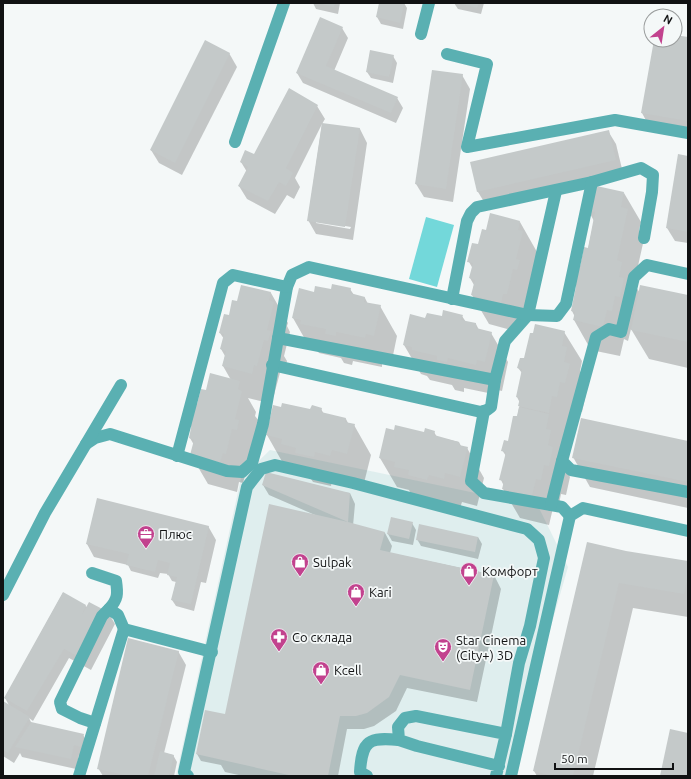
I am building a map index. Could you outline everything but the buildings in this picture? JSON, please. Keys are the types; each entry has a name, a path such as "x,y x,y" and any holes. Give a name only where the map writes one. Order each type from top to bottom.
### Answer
{"street":[{"path":"235,142 284,3"},
{"path":"421,34 429,3"},
{"path":"447,54 487,64 467,147 614,120 688,134"},
{"path":"452,299 467,221 471,213 478,207 556,191 640,168 653,175 652,192 644,238"},
{"path":"86,444 95,438 110,434 227,471 242,472 252,463 263,424 272,365 287,287 292,275 309,267 528,315 557,316 566,304 592,182"},
{"path":"272,365 484,411 491,407 495,380 505,341 528,315 556,191"},
{"path":"551,505 596,337 609,329 621,332 634,277 647,265 688,274"},
{"path":"177,456 223,283 233,275 287,287"},
{"path":"278,338 495,380"},
{"path":"3,595 45,513 121,385"},
{"path":"484,411 471,481 484,494 562,507 570,516"},
{"path":"562,461 571,470 688,492"},
{"path":"185,775 248,487 261,469 275,465 353,483 527,529 539,540 544,558 530,626 519,663 506,734 497,771 399,740 379,738 368,743 361,756 362,775"},
{"path":"511,776 570,516 583,508 688,531"},
{"path":"92,573 116,581 116,602 102,616 60,702 62,709 95,724"},
{"path":"79,776 124,629 118,616 109,609"},
{"path":"124,629 212,652"},
{"path":"399,740 398,727 405,718 416,716 506,734"}],"shaded area":[{"path":"426,217 454,225 437,287 409,279"},
{"path":"270,450 538,506 568,567 508,776 176,776 241,478"}],"place":[{"name":"Плюс","path":"146,549"},
{"name":"Sulpak","path":"300,577"},
{"name":"Комфорт","path":"469,586"},
{"name":"Kari","path":"356,607"},
{"name":"Со склада","path":"279,652"},
{"name":"Star Cinema (City+) 3D","path":"443,662"},
{"name":"Kcell","path":"321,685"}]}
